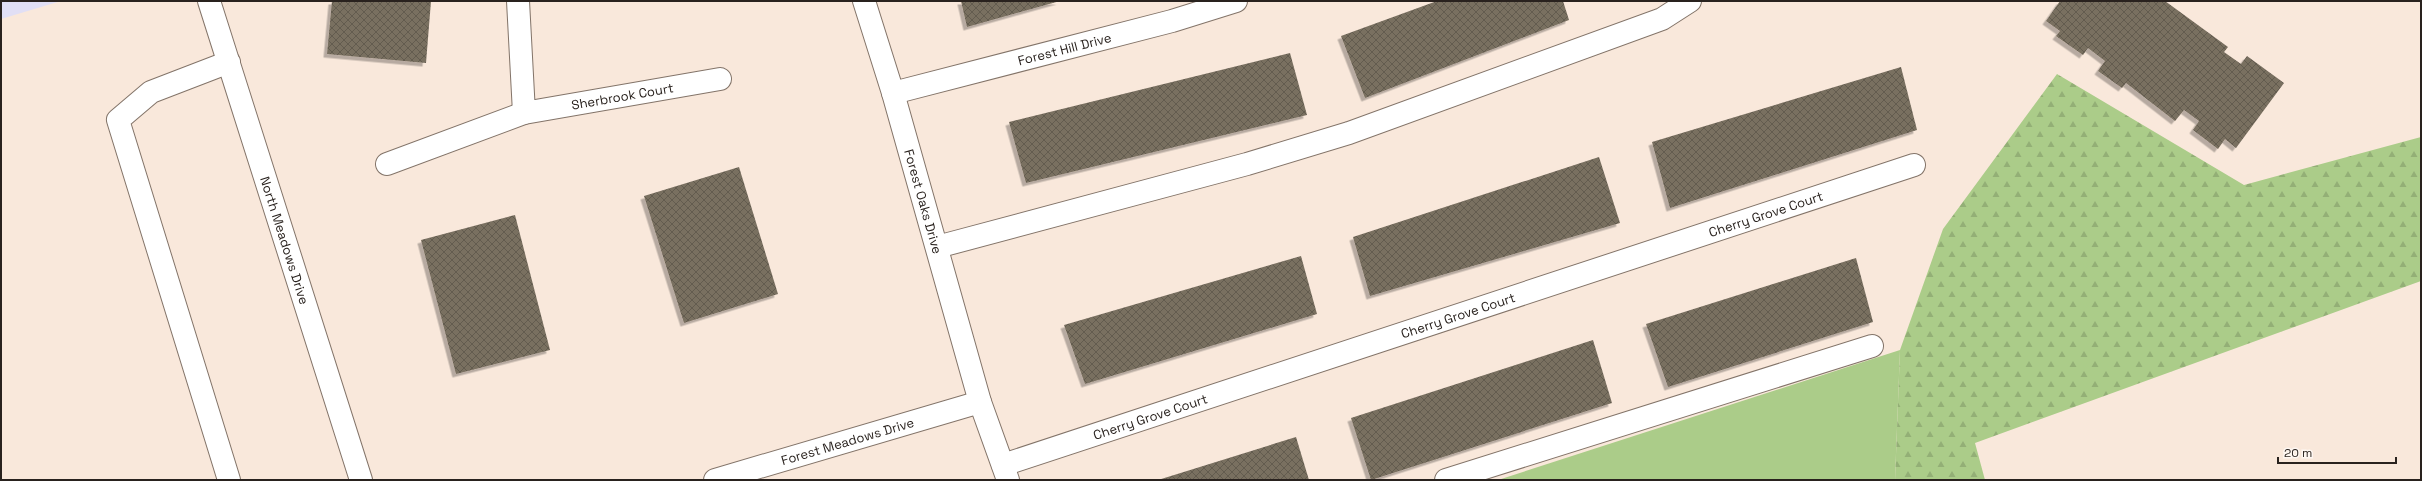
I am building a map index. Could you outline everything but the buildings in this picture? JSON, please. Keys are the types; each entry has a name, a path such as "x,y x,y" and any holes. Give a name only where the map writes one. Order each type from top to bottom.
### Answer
{"street":[{"name":"North Meadows Drive","path":"210,1 361,480"},
{"path":"518,1 524,113"},
{"name":"Forest Oaks Drive","path":"864,1 893,93 980,402 1006,472"},
{"name":"Forest Hill Drive","path":"893,93 1172,21 1236,1"},
{"path":"937,247 1247,164 1349,133 1662,19 1690,1"},
{"path":"229,62 151,92 118,120 229,480"},
{"name":"Sherbrook Court","path":"387,164 524,113 720,79"},
{"name":"Cherry Grove Court","path":"1006,472 1914,165"},
{"path":"1446,480 1872,346"},
{"name":"Forest Meadows Drive","path":"715,480 980,402"}],"shaded area":[{"path":"1,1 61,1 1,19"}],"green space":[{"path":"2057,74 2244,185 2421,137 2421,281 1975,443 1985,480 1895,480 1900,350 1943,229"},
{"path":"1900,350 1895,480 1498,480"}]}
